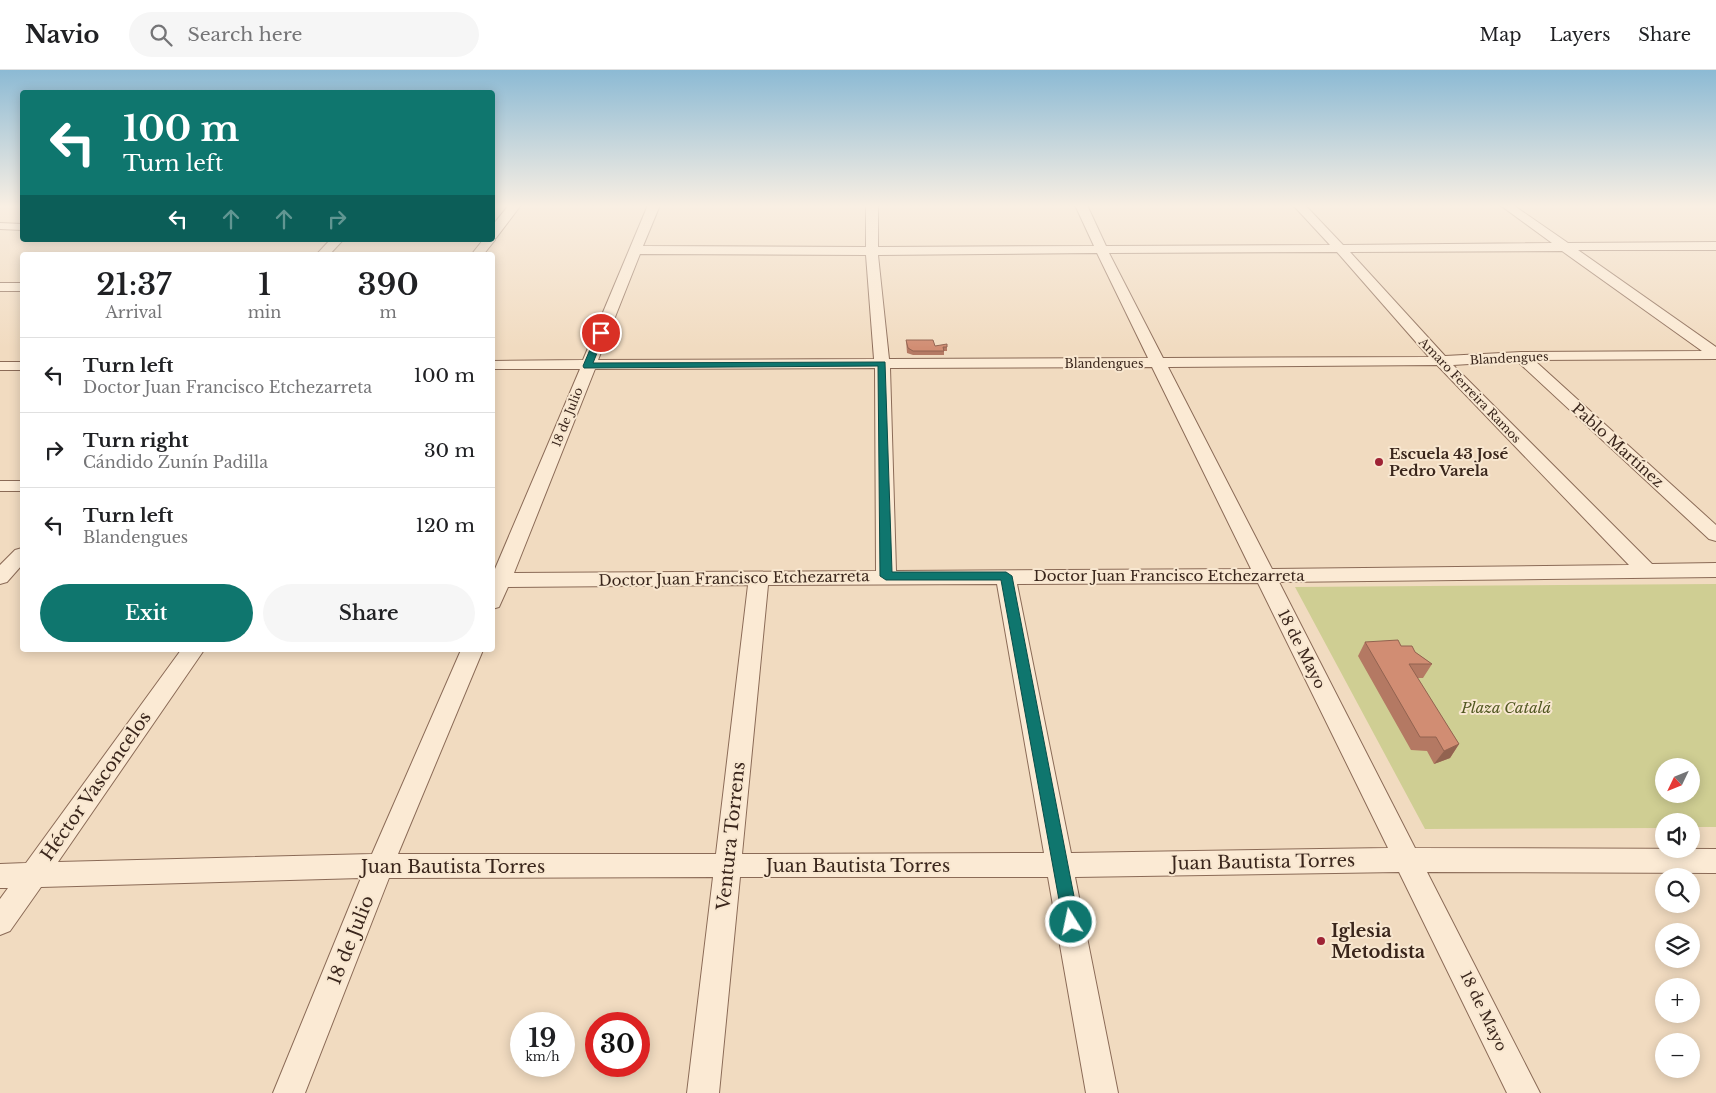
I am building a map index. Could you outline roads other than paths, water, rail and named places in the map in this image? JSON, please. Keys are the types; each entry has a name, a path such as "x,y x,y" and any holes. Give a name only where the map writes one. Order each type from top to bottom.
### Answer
{"street":[{"name":"18 de Julio","path":"495,595 587,366 635,253"},
{"path":"872,253 882,364 886,576"},
{"name":"18 de Mayo","path":"1103,253 1409,860 1524,1093"},
{"name":"Amaro Ferreira Ramos","path":"1344,253 1441,361 1646,570"},
{"path":"1572,253 1716,354"},
{"path":"0,287 20,287"},
{"name":"Blandengues","path":"495,365 1441,361 1520,356 1716,354"},
{"name":"Pablo Martínez","path":"1520,356 1716,535"},
{"path":"0,366 20,366"},
{"path":"0,486 20,486"},
{"path":"0,576 20,556"},
{"name":"Doctor Juan Francisco Etchezarreta","path":"502,580 759,579 886,576 1265,576 1716,570"},
{"path":"1006,576 1102,1093"},
{"name":"Ventura Torrens","path":"703,1093 759,579"},
{"name":"Héctor Vasconcelos","path":"0,922 192,652"},
{"name":"18 de Julio","path":"289,1093 380,866 471,652"},
{"name":"Juan Bautista Torres","path":"0,876 380,866 1060,865 1409,860 1716,861"}],"place":[{"name":"Escuela 43 José Pedro Varela","path":"1379,462"},
{"name":"Iglesia Metodista","path":"1321,941"}],"park label":[{"name":"Plaza Catalá","path":"1506,707"}]}
